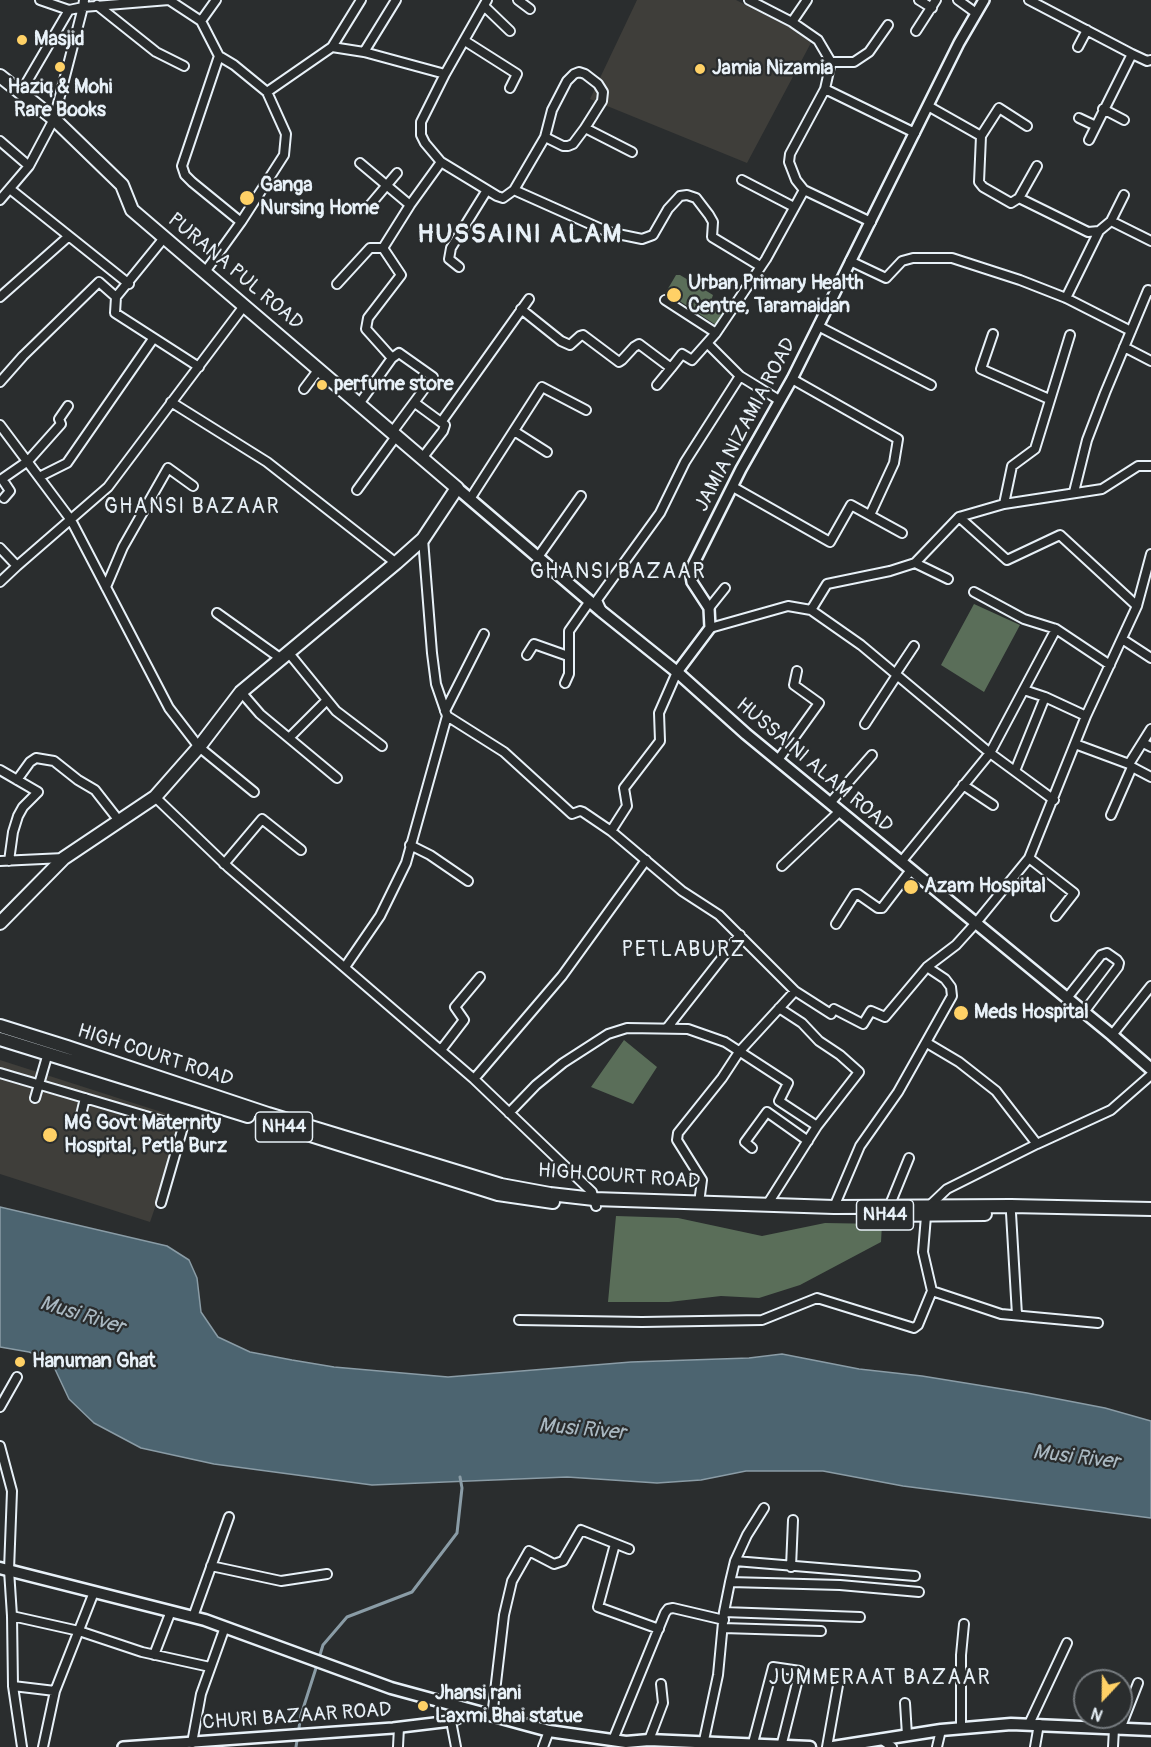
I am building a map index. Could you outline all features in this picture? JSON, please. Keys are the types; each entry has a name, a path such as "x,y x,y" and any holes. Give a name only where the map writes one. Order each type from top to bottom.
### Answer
{"main road":[{"name":"PURANA PUL ROAD","path":"0,76 54,119 122,185 132,210 457,488"},
{"name":"HUSSAINI ALAM ROAD","path":"457,488 601,611 677,672 839,812 1151,1069"},
{"path":"0,923 64,858 154,797 199,747 241,692 423,539 457,488"},
{"name":"HIGH COURT ROAD","path":"0,1026 268,1114 501,1185 595,1203 889,1207 927,1212 1011,1206 1151,1209"},
{"name":"HIGH COURT ROAD","path":"0,1039 498,1194 549,1202 1151,1217"},
{"path":"4,1569 193,1617 391,1688 472,1712 549,1731 613,1740 625,1744 649,1740 703,1745 753,1743 810,1747"},
{"path":"833,1747 940,1730 1034,1724 1073,1726"},
{"path":"1117,1729 1151,1730"}],"street":[{"path":"40,0 69,10"},
{"path":"21,92 69,10 83,3 97,5 169,0 201,21 219,56 267,92 286,134 284,155 206,272"},
{"path":"201,21 216,0"},
{"path":"267,92 332,47 361,0"},
{"path":"364,52 396,0"},
{"path":"518,0 530,9"},
{"path":"749,0 792,22 818,40 831,62 825,89 790,154 791,169 796,180 804,190 871,222"},
{"path":"792,22 807,0"},
{"path":"916,31 934,4 919,0"},
{"path":"958,0 976,13"},
{"name":"JAMIA NIZAMIA ROAD","path":"709,608 692,582 691,571 760,432 792,379 959,43 984,0"},
{"path":"1029,0 1132,54 1147,61 1151,60"},
{"path":"0,200 29,166 54,119 83,3"},
{"path":"510,31 485,3 421,122 421,135 424,143 441,162 503,198 514,190 545,136 552,110 567,81 579,72 598,84 603,92 602,101 573,144 563,146 545,136"},
{"path":"97,5 156,52 184,66"},
{"path":"831,62 854,62 869,52 888,25"},
{"path":"1078,47 1087,30"},
{"path":"465,41 517,75 510,88"},
{"path":"332,47 364,52 445,74"},
{"path":"1089,140 1132,54"},
{"path":"219,56 182,166 185,175 192,182 241,222"},
{"path":"825,89 915,133"},
{"path":"928,106 981,136"},
{"path":"1026,126 999,108 981,136 980,182 983,187 1011,203 1019,198 1037,166"},
{"path":"1103,109 1124,120"},
{"path":"1079,118 1096,126"},
{"path":"585,128 632,152"},
{"path":"0,141 29,166"},
{"path":"383,248 441,162"},
{"path":"360,163 410,205"},
{"path":"370,205 397,173"},
{"path":"742,180 794,207"},
{"path":"10,189 129,284"},
{"path":"459,267 449,259 451,248 487,190"},
{"path":"514,190 608,232 642,239 653,236 668,209 680,196 696,198 713,222 712,237 760,266"},
{"path":"657,385 682,354 692,360 716,333 760,266 804,190"},
{"path":"1066,298 1099,231 1111,222 1124,195"},
{"path":"1019,198 1088,232 1099,231"},
{"path":"1111,222 1151,241"},
{"path":"0,297 69,236"},
{"path":"164,238 129,284 116,297 115,313 199,367"},
{"path":"337,284 370,248 383,248"},
{"path":"383,248 401,275 368,318 366,329 392,358"},
{"path":"850,261 886,278 902,261 913,258 952,258 1066,298 1131,331"},
{"path":"0,382 23,356 99,282 116,297"},
{"path":"1074,492 1087,440 1148,290 1151,291"},
{"path":"442,421 529,299"},
{"path":"665,300 716,333"},
{"path":"0,582 108,487 244,306"},
{"path":"521,309 561,341 570,345 583,335 619,362 636,345 644,345 671,368"},
{"path":"818,326 931,384"},
{"path":"993,334 981,369 1049,399"},
{"path":"1004,504 1012,466 1035,449 1070,334"},
{"path":"39,477 67,463 153,339"},
{"path":"707,344 740,376 779,400"},
{"path":"1124,347 1151,361"},
{"path":"357,490 433,377 399,353 392,358 359,404"},
{"path":"304,389 319,369"},
{"path":"601,611 597,600 660,513 685,462 740,376"},
{"path":"792,379 898,439 894,463 870,516"},
{"path":"470,499 542,387 586,410"},
{"path":"171,402 267,462 396,563"},
{"path":"415,403 445,424 443,431 423,458"},
{"path":"4,498 10,491 3,479 28,461 62,424 59,419 68,406"},
{"path":"0,425 71,520 169,708 199,747 254,792"},
{"path":"514,431 547,452"},
{"path":"812,610 827,584 890,571 915,563 959,517 1004,504 1102,489 1138,466 1151,466"},
{"path":"106,587 123,547 168,468 193,486"},
{"path":"733,487 830,542 851,505 902,533"},
{"path":"538,557 581,496"},
{"path":"959,517 1007,561 1060,535 1137,606"},
{"path":"423,539 436,684 446,713 504,752 572,814 583,812 611,831 682,891 719,915 795,992 831,1014 834,1009 863,1024 871,1011 885,1017 927,967 956,945 1029,858 1086,716 1137,606 1151,554"},
{"path":"0,548 17,566"},
{"path":"915,563 948,579"},
{"path":"710,628 709,608 725,588"},
{"path":"974,592 1024,619 1056,629 1110,664"},
{"path":"565,683 569,674 569,631 590,601"},
{"path":"611,831 627,806 624,788 660,741 659,713 677,672 710,628 788,606 812,610 861,645 990,753 1054,800"},
{"path":"217,613 284,655 336,711 382,746"},
{"path":"901,861 990,753 1056,629"},
{"path":"345,967 380,916 406,863 446,713 484,634"},
{"path":"1122,639 1151,658"},
{"path":"526,655 534,644 568,656"},
{"path":"866,724 914,646"},
{"path":"778,760 819,703 794,685 797,671"},
{"path":"1024,690 1086,716"},
{"path":"241,692 260,714 337,778"},
{"path":"1015,771 1045,697"},
{"path":"289,738 327,700"},
{"path":"1111,815 1130,765 1147,745 1151,729"},
{"path":"1075,744 1130,765 1151,777"},
{"path":"830,803 872,755"},
{"path":"17,780 30,762 36,758 54,761 94,790 120,822"},
{"path":"0,770 39,792 23,807 18,816 9,861"},
{"path":"963,784 993,805"},
{"path":"154,797 224,864 474,1079 592,1192 595,1203"},
{"path":"782,866 839,812"},
{"path":"224,864 262,819 301,850"},
{"path":"410,845 430,855 468,881"},
{"path":"0,861 64,858"},
{"path":"1029,858 1074,893 1056,916"},
{"path":"474,1079 562,976 646,860"},
{"path":"836,924 855,894 878,908 882,908 911,870"},
{"path":"666,1028 740,935"},
{"path":"1067,998 1102,955 1107,953 1117,960 1118,967 1084,1012"},
{"path":"834,1207 860,1146 898,1092 951,996 951,987 945,979 927,967"},
{"path":"441,1050 464,1020 455,1007 480,977"},
{"path":"1112,1035 1151,986"},
{"path":"699,1203 702,1180 677,1140 678,1133 722,1078 739,1052 795,992"},
{"path":"1144,995 1151,1001"},
{"path":"767,1205 817,1126 859,1072 819,1041 802,1023 779,1008"},
{"path":"509,1113 563,1063 608,1034 627,1028 666,1028 688,1029 725,1042 788,1083 778,1101 817,1126"},
{"path":"927,1043 959,1062 996,1091 1036,1144"},
{"path":"35,1098 48,1053"},
{"path":"0,1073 183,1127 161,1203"},
{"path":"519,1320 642,1322 762,1320 817,1298 914,1328 918,1325 932,1291 923,1252 927,1212 947,1188 1111,1110 1151,1075"},
{"path":"81,1115 86,1098"},
{"path":"752,1148 745,1142 767,1112 808,1141"},
{"path":"889,1207 909,1158"},
{"path":"1011,1213 1017,1315"},
{"path":"932,1291 1001,1314 1098,1323"},
{"path":"0,1407 17,1377"},
{"path":"0,1446 12,1491 4,1569 12,1616 13,1686 22,1747"},
{"path":"703,1745 718,1675 723,1620 735,1561 747,1535 764,1508"},
{"path":"193,1617 230,1517"},
{"path":"791,1567 793,1520"},
{"path":"492,1717 504,1615 512,1581 529,1551 554,1564 563,1561 581,1530 629,1549"},
{"path":"615,1544 598,1607 659,1629"},
{"path":"735,1561 915,1576"},
{"path":"211,1566 281,1581 327,1574"},
{"path":"730,1582 840,1585 920,1592"},
{"path":"43,1747 55,1691 94,1592"},
{"path":"613,1740 668,1609 673,1608 723,1620 821,1631"},
{"path":"154,1655 171,1611"},
{"path":"12,1616 79,1631 154,1655 210,1667"},
{"path":"723,1620 860,1617"},
{"path":"961,1730 961,1655 964,1624"},
{"path":"190,1744 201,1694 225,1627"},
{"path":"1035,1747 1034,1724 1068,1643"},
{"path":"753,1743 773,1667 800,1671 781,1746"},
{"path":"827,1747 840,1674"},
{"path":"1133,1694 1138,1683"},
{"path":"649,1740 663,1703 661,1684"},
{"path":"13,1686 55,1691"},
{"path":"905,1703 907,1735"},
{"name":"CHURI BAZAAR ROAD","path":"123,1747 190,1744 399,1727 451,1721 472,1712"},
{"path":"451,1721 456,1747"},
{"path":"398,1747 399,1727"},
{"path":"1113,1747 1117,1729"},
{"path":"937,1747 940,1730"},
{"path":"543,1747 549,1731"},
{"path":"881,1739 892,1747"}],"shaded area":[{"name":"Jamia Nizamia","path":"637,0 736,0 813,39 747,163 590,99"},
{"path":"0,1060 183,1119 183,1127 150,1222 0,1174"}],"green space":[{"path":"676,275 680,275 713,295 711,301 725,312 716,325 666,292"},
{"path":"974,604 1020,625 984,692 941,665"},
{"path":"624,1040 657,1067 633,1104 591,1087"},
{"path":"616,1216 678,1218 762,1236 825,1223 882,1224 881,1242 800,1285 759,1298 721,1296 669,1302 608,1302"}],"water":[{"name":"Musi River","path":"0,1207 167,1246 189,1260 197,1278 201,1312 218,1337 250,1352 292,1360 334,1367 448,1377 631,1362 749,1358 782,1354 859,1369 922,1376 1105,1408 1151,1421 1151,1518 903,1486 823,1471 746,1471 701,1480 657,1483 567,1477 372,1485 214,1464 141,1448 94,1423 69,1399 48,1359 29,1352 0,1347"}],"waterway":[{"path":"319,1658 323,1645 347,1617 412,1592 457,1533 462,1488 460,1477"},
{"path":"296,1747 301,1715 317,1665"}],"place":[{"name":"Masjid","path":"22,40"},
{"name":"Haziq & Mohi Rare Books","path":"60,67"},
{"name":"Jamia Nizamia","path":"700,69"},
{"name":"Ganga Nursing Home","path":"247,198"},
{"name":"Urban Primary Health Centre, Taramaidan","path":"674,295"},
{"name":"perfume store","path":"322,385"},
{"name":"Azam Hospital","path":"911,887"},
{"name":"Meds Hospital","path":"961,1013"},
{"name":"MG Govt Maternity Hospital, Petla Burz","path":"50,1135"},
{"name":"Hanuman Ghat","path":"20,1362"},
{"name":"Jhansi rani Laxmi Bhai statue","path":"423,1706"}],"district":[{"name":"HUSSAINI ALAM","path":"520,235"},
{"name":"GHANSI BAZAAR","path":"192,508"},
{"name":"GHANSI BAZAAR","path":"618,573"},
{"name":"PETLABURZ","path":"684,951"},
{"name":"JUMMERAAT BAZAAR","path":"880,1679"}]}
